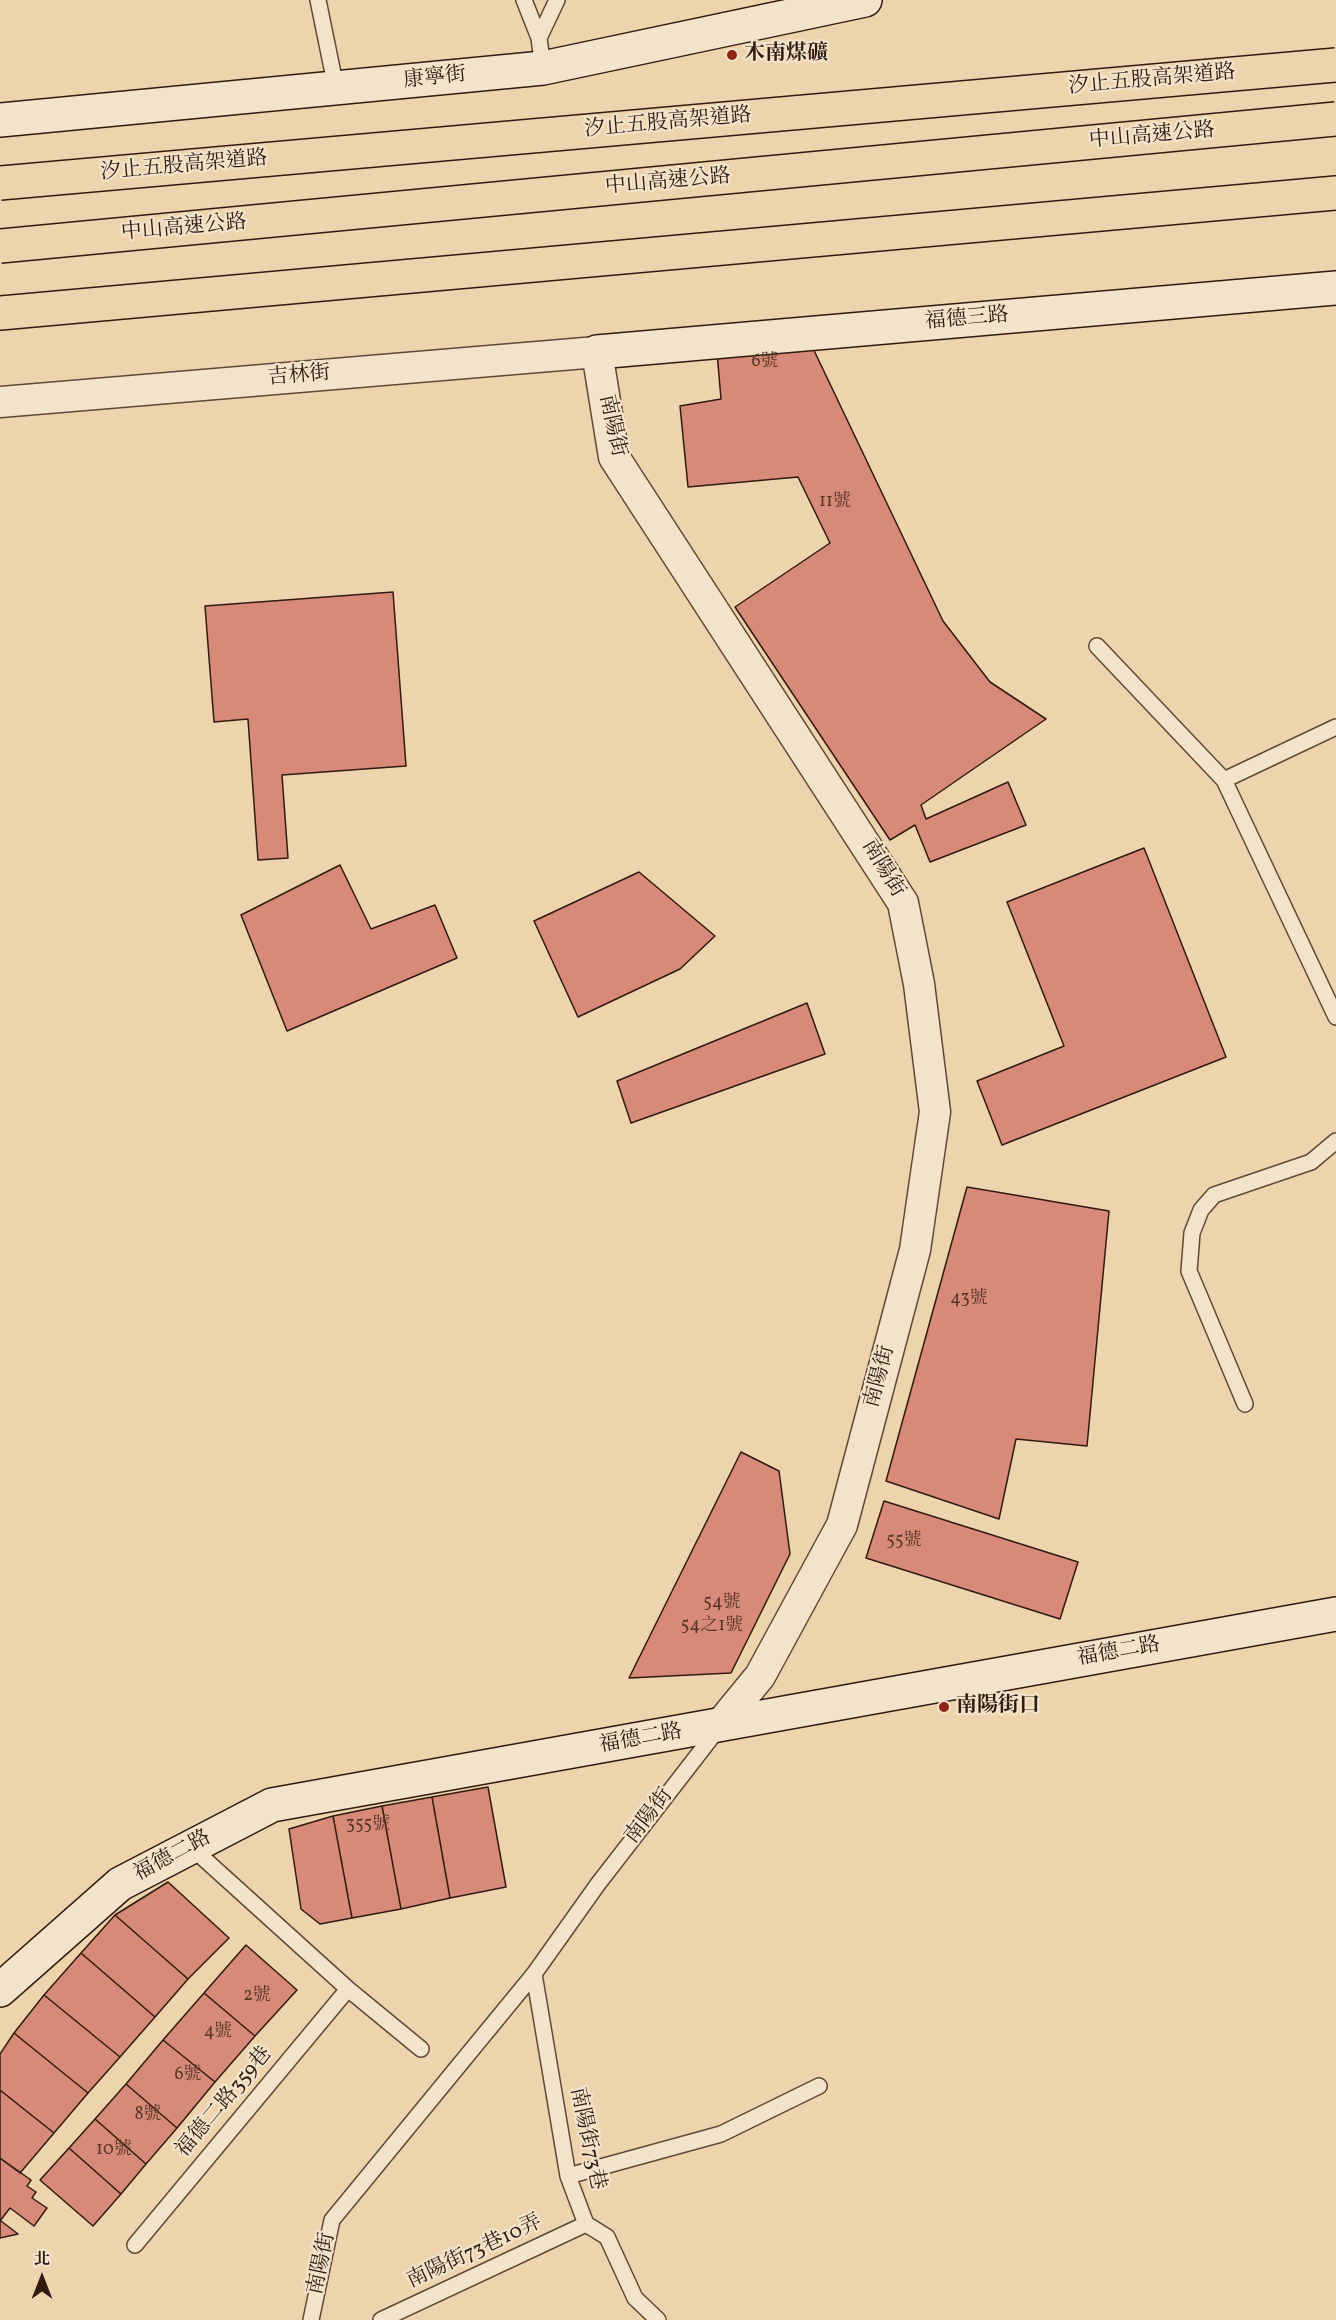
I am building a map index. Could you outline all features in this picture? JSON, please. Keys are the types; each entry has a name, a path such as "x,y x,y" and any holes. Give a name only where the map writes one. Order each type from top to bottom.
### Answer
{"highway":[{"name":"汐止五股高架道路","path":"0,183 1336,64"},
{"name":"中山高速公路","path":"0,246 1336,119"},
{"path":"0,313 1336,193"}],"street":[{"name":"康寧街","path":"0,120 336,88 865,0"},
{"name":"福德三路","path":"597,352 1336,288"},
{"name":"吉林街","path":"0,402 597,352"},
{"name":"南陽街","path":"597,352 614,457 903,903 920,984 935,1112 915,1250 842,1525 760,1676 719,1726"},
{"name":"福德二路","path":"0,1990 120,1884 272,1805 1335,1617"}],"lane":[{"path":"318,0 336,88"},
{"path":"524,0 541,53"},
{"path":"541,53 557,0"},
{"path":"1097,646 1224,780 1336,1017"},
{"path":"1224,780 1336,727"},
{"path":"1245,1404 1189,1271 1192,1233 1201,1210 1214,1195 1311,1162 1336,1141"},
{"name":"南陽街","path":"311,2320 332,2220 534,1974 598,1884 719,1726"},
{"path":"192,1847 348,1989 420,2049"},
{"name":"南陽街73巷","path":"534,1974 568,2176 586,2224"},
{"name":"福德二路359巷","path":"135,2245 348,1989"},
{"path":"568,2176 721,2134 819,2086"},
{"path":"586,2224 608,2237 635,2298 658,2320"},
{"name":"南陽街73巷10弄","path":"381,2320 586,2224"}],"building":[{"path":"810,342 943,621 990,682 1046,719 921,805 926,819 1008,782 1026,825 930,862 915,825 890,840 735,607 830,543 798,477 688,487 680,406 721,399 717,352"},
{"path":"393,592 406,766 282,775 288,858 258,860 248,719 214,722 205,606"},
{"path":"1144,848 1226,1057 1002,1145 977,1081 1064,1046 1007,902"},
{"path":"340,865 371,929 435,905 457,958 287,1031 241,915"},
{"path":"639,872 715,936 680,969 578,1017 534,921"},
{"path":"807,1003 825,1054 631,1123 617,1081"},
{"path":"967,1187 1109,1211 1087,1446 1016,1439 999,1519 886,1481"},
{"path":"741,1452 779,1471 790,1554 731,1673 629,1678"},
{"path":"884,1501 1078,1562 1060,1619 866,1558"},
{"path":"488,1787 506,1887 450,1898 432,1797"},
{"path":"432,1797 450,1898 401,1909 382,1806"},
{"path":"382,1806 401,1909 352,1918 333,1816"},
{"path":"333,1816 352,1918 320,1924 301,1909 289,1829"},
{"path":"168,1882 229,1938 188,1979 115,1915"},
{"path":"115,1915 188,1979 155,2017 81,1953"},
{"path":"246,1945 297,1990 255,2036 204,1993"},
{"path":"81,1953 155,2017 120,2057 44,1995"},
{"path":"204,1993 255,2036 215,2082 163,2040"},
{"path":"44,1995 120,2057 88,2093 14,2033"},
{"path":"14,2033 88,2093 54,2133 0,2090 0,2054"},
{"path":"163,2040 215,2082 177,2128 126,2084"},
{"path":"126,2084 177,2128 146,2164 95,2119"},
{"path":"0,2090 54,2133 20,2173 0,2158"},
{"path":"95,2119 146,2164 121,2194 69,2148"},
{"path":"69,2148 121,2194 93,2226 40,2180"},
{"path":"0,2158 31,2180 27,2186 36,2192 32,2198 47,2208 34,2226 10,2208 0,2221"},
{"path":"1,2221 18,2234 0,2238"}],"place":[{"name":"木南煤礦","path":"732,55"},
{"name":"南陽街口","path":"944,1707"}]}
